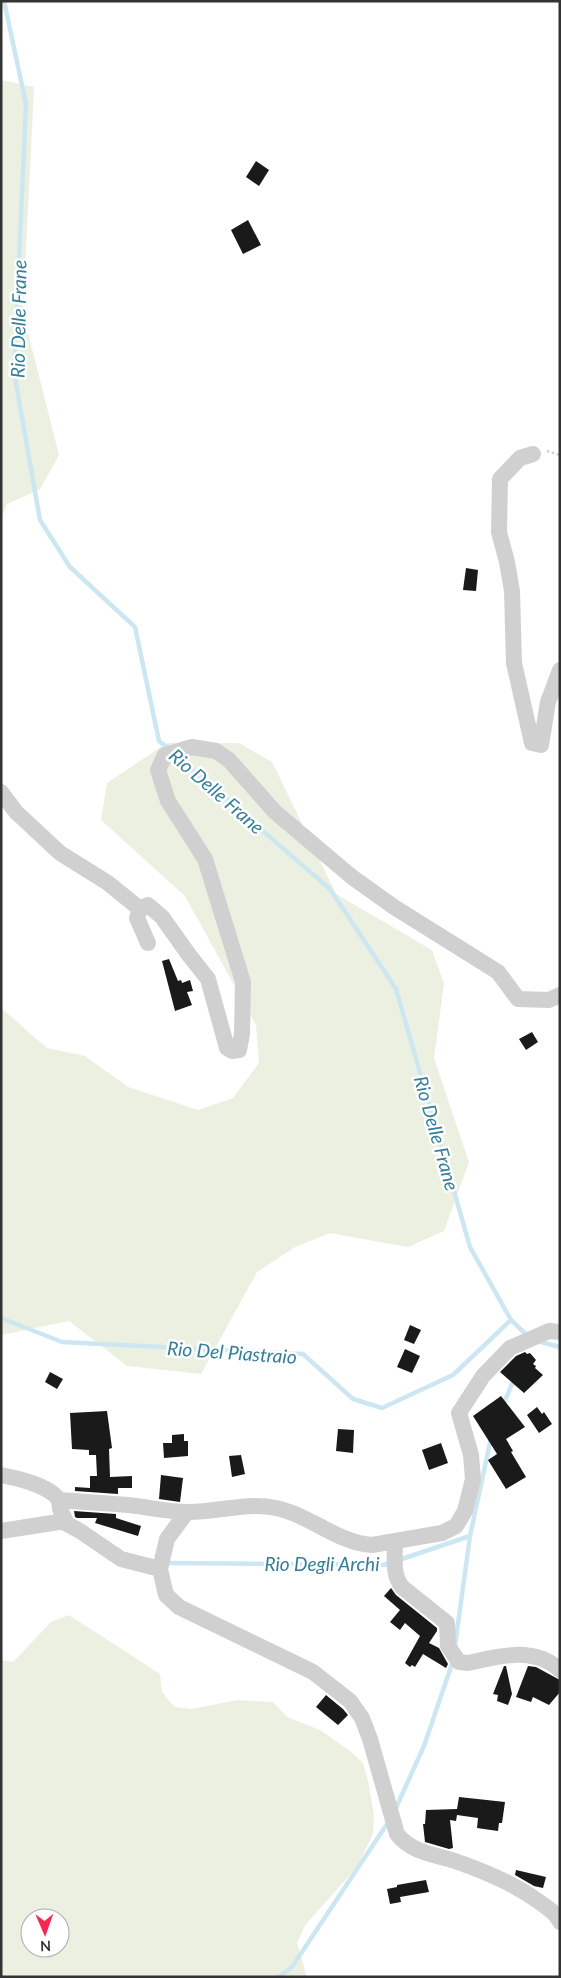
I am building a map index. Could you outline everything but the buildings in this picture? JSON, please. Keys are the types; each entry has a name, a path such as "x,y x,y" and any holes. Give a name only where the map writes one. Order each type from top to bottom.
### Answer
{"street":[{"path":"533,454 520,458 500,478 499,532 512,591 514,664 532,743 541,745 548,702 560,670"},
{"path":"148,943 137,918 140,909 148,905 162,917 208,979 227,1048 232,1051 239,1050 242,1034 243,982 205,859 168,801 158,770 165,755 192,747 216,751 228,760 276,812 352,878 394,907 498,972 518,999 549,1000 560,995"},
{"path":"1,792 16,812 60,853 108,883 140,909"},
{"path":"59,1500 187,1512 232,1507 274,1507 301,1516 350,1541 363,1545 395,1542 442,1533 456,1526 465,1511 473,1479 471,1456 459,1412 483,1376 510,1348 549,1331 560,1332"},
{"path":"1,1475 17,1478 49,1490 59,1500 60,1509 67,1524 121,1559 160,1569"},
{"path":"187,1512 167,1539 160,1569 166,1595 179,1607 313,1672 350,1701 365,1725 397,1834 403,1841 423,1852 454,1860 505,1881 522,1890 557,1915 560,1922"},
{"path":"1,1531 65,1520"},
{"path":"395,1542 396,1580 447,1623 448,1646 459,1662 468,1663 522,1653 548,1661 560,1670"}],"green space":[{"path":"1,80 34,87 23,313 59,455 40,489 7,504 1,519"},
{"path":"167,743 239,743 272,762 336,894 432,950 444,984 434,1058 469,1162 444,1231 408,1247 330,1233 295,1247 257,1272 201,1374 127,1366 69,1321 1,1335 1,1008 47,1048 85,1056 128,1087 198,1110 233,1098 259,1063 256,1025 185,896 101,820 107,783"},
{"path":"69,1615 160,1674 162,1692 174,1707 192,1709 237,1700 273,1702 287,1717 320,1730 350,1751 363,1763 374,1816 373,1834 357,1867 306,1924 297,1943 307,1977 1,1977 1,1660 13,1662 51,1622"}],"waterway":[{"name":"Rio Delle Frane","path":"4,1 26,104 14,372 40,520 70,567 135,627 159,741 170,750"},
{"name":"Rio Delle Frane","path":"176,756 330,889 396,989 470,1247 511,1320 528,1336"},
{"name":"Rio Del Piastraio","path":"1,1318 62,1342 303,1354 353,1399 382,1408 453,1375 511,1320"},
{"path":"537,1341 560,1347"},
{"name":"Rio Degli Archi","path":"503,1405 515,1377"},
{"name":"Rio Degli Archi","path":"166,1563 384,1565 470,1536 491,1438"},
{"path":"455,1646 470,1536"},
{"path":"395,1810 424,1746 453,1661"},
{"path":"279,1977 292,1967 389,1821"}]}
